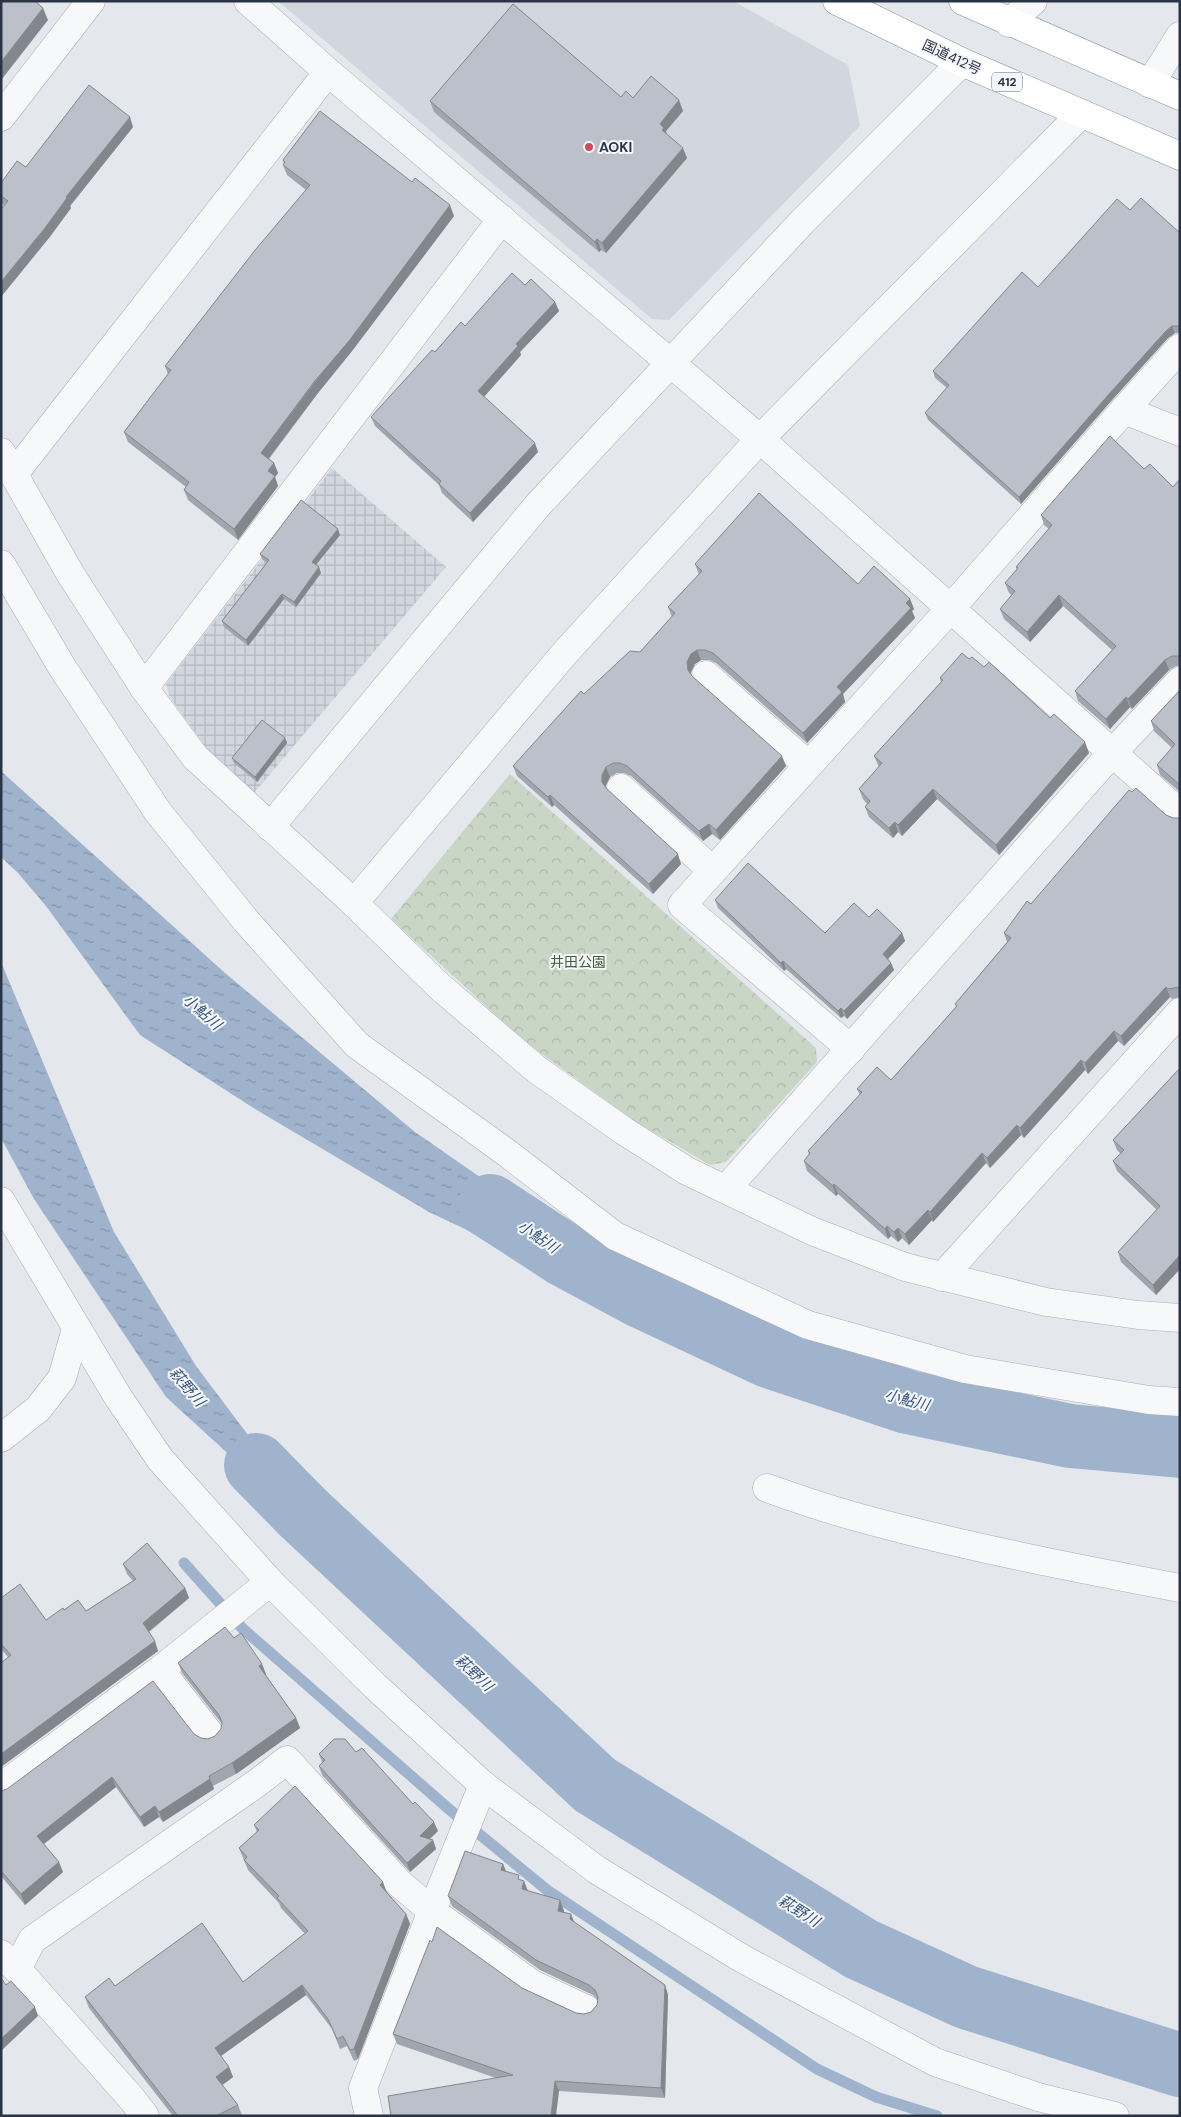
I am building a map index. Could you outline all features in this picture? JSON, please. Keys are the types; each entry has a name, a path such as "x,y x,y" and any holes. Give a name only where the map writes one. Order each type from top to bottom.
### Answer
{"highway":[{"name":"国道412号","path":"837,1 962,62 1080,115 1180,156"},
{"path":"964,1 1009,23 1180,96"}],"street":[{"path":"1,117 91,1"},
{"path":"248,1 328,72 760,439 1180,813"},
{"path":"1009,23 1033,1"},
{"path":"1150,84 1180,36"},
{"path":"270,827 538,505 802,222 962,62"},
{"path":"328,72 9,473 71,575 144,688 195,757 354,903 439,986 536,1069 624,1131 687,1171 812,1232 904,1267 1046,1302 1180,1318"},
{"path":"354,903 564,654 760,439 1080,115"},
{"path":"144,688 502,219"},
{"path":"851,1049 682,905 952,608 1180,348"},
{"path":"1124,410 1180,432"},
{"path":"1,564 62,667 158,812 247,922 357,1045 506,1153 615,1236 808,1325 965,1369 1149,1400 1180,1402"},
{"path":"706,675 808,765"},
{"path":"726,1189 1113,752 1180,680"},
{"path":"621,788 713,871"},
{"path":"942,1277 1180,1012"},
{"path":"1,1201 76,1329 118,1397 160,1459 270,1582 374,1686 483,1785 597,1870 743,1959 936,2062 1038,2097 1115,2116"},
{"path":"1,1438 38,1409 62,1378 76,1329"},
{"path":"766,1488 852,1516 945,1540 1180,1588"},
{"path":"1,1787 160,1670 270,1582"},
{"path":"160,1670 210,1734"},
{"path":"145,2116 9,1961 32,1940 257,1784 287,1760 398,1883 432,1911 532,1984 586,2009"},
{"path":"369,2116 363,2088 483,1785"}],"shaded area":[{"path":"278,1 733,1 848,65 860,126 669,320 652,319"},
{"path":"332,468 446,567 254,793 210,753 169,696 166,684"}],"green space":[{"name":"井田公園","path":"510,774 816,1048 817,1062 726,1162 710,1165 633,1120 524,1041 391,919"}],"water":[{"path":"1,771 225,973 415,1132 519,1204 546,1226 563,1254 543,1263 523,1265 467,1230 429,1212 255,1109 140,1035 46,906 18,873 1,857"},
{"path":"1,962 114,1232 196,1366 338,1554 166,1397 34,1199 1,1138"}],"building":[{"path":"1,1 35,1 43,8 1,62"},
{"path":"513,4 621,97 626,91 633,98 651,76 679,100 660,124 664,128 662,130 683,148 602,243 597,239 595,242 430,101"},
{"path":"89,85 130,117 1,282 1,209 8,201 1,196 1,183 17,161 26,167"},
{"path":"320,111 412,182 415,178 450,205 349,341 314,382 261,453 274,463 268,471 275,476 234,529 184,490 189,482 124,432 171,370 165,366 256,249 310,185 283,165 285,162 283,160"},
{"path":"1141,198 1180,233 1180,326 1172,326 1166,331 1019,497 925,413 949,385 933,371 1022,272 1038,287 1117,199 1130,210"},
{"path":"512,273 525,285 531,279 555,302 516,344 518,346 478,391 535,443 470,513 439,484 441,481 371,417 432,350 435,352 461,322 465,326"},
{"path":"1110,436 1144,469 1150,464 1173,487 1180,479 1180,656 1172,656 1165,660 1106,719 1075,691 1116,646 1059,595 1027,632 1000,609 1015,591 1005,583 1018,568 1016,567 1052,525 1041,515"},
{"path":"759,493 858,584 874,566 910,599 906,603 911,608 837,687 842,692 803,733 713,653 697,650 691,654 687,662 688,670 692,676 782,756 716,830 709,824 699,831 627,766 613,763 606,767 602,775 602,782 607,789 678,854 649,884 550,795 548,797 513,766 581,691 584,694 630,651 640,652 675,613 668,607 702,571 695,564"},
{"path":"301,500 338,529 312,562 319,567 294,602 282,594 246,640 222,621 269,560 260,554"},
{"path":"962,653 969,659 972,657 984,667 989,662 1050,718 1054,714 1085,742 996,845 933,789 898,825 895,822 889,828 865,807 870,801 859,789 882,763 874,756 943,680 940,678"},
{"path":"1180,690 1180,785 1157,765 1175,744 1151,721"},
{"path":"262,720 285,738 255,777 232,758"},
{"path":"1136,788 1166,815 1180,818 1180,987 1168,989 1166,987 1121,1036 1114,1031 1085,1063 1081,1060 1020,1128 1017,1125 987,1158 982,1153 930,1212 928,1210 905,1234 898,1228 894,1232 887,1226 885,1229 834,1184 833,1186 804,1161 810,1153 808,1151 862,1092 857,1089 877,1067 891,1080 957,1006 955,1004 1011,938 1004,933 1027,901 1031,904 1129,790 1132,792"},
{"path":"748,863 825,933 854,903 869,917 877,909 902,933 883,954 891,963 844,1011 841,1008 838,1011 783,961 781,963 715,900"},
{"path":"1180,1068 1180,1255 1153,1285 1118,1252 1160,1206 1113,1161 1124,1150 1113,1140"},
{"path":"147,1543 185,1588 143,1623 155,1641 1,1754 1,1663 11,1655 1,1644 1,1598 20,1584 46,1620 78,1600 86,1611 136,1579 123,1564"},
{"path":"225,1627 234,1638 241,1633 262,1664 259,1666 296,1718 232,1763 209,1776 210,1779 159,1812 155,1806 140,1817 112,1777 37,1836 59,1862 21,1894 1,1871 1,1791 7,1789 153,1681 194,1734 208,1739 215,1736 221,1729 222,1722 219,1715 178,1663"},
{"path":"334,1739 345,1739 356,1752 362,1748 413,1804 415,1802 434,1822 420,1836 433,1840 407,1863 319,1766 325,1760 319,1754"},
{"path":"295,1786 383,1882 380,1885 406,1914 354,2049 350,2050 343,2036 337,2039 328,2019 302,1985 215,2048 229,2067 216,2077 238,2105 216,2116 178,2116 85,1997 109,1978 115,1986 202,1923 243,1982 308,1931 277,1898 279,1896 244,1860 247,1857 239,1848 259,1830 254,1825"},
{"path":"465,1851 503,1864 501,1870 519,1875 518,1879 524,1881 522,1889 560,1900 558,1911 571,1914 570,1919 665,1985 661,2088 555,2081 551,2116 391,2116 388,2096 513,2075 393,2034 430,1940 432,1942 437,1927 522,1988 576,2013 584,2014 591,2012 597,2005 598,1997 595,1990 589,1985 536,1960 448,1896"},
{"path":"1,1978 6,1985 11,1981 35,2007 1,2039"}],"waterway":[{"name":"小鮎川","path":"490,1206 563,1254 641,1296 769,1356 908,1402 1070,1436 1180,1446"},
{"name":"萩野川","path":"256,1465 302,1512 595,1785 861,1949 966,1997 1180,2065"},
{"path":"184,1563 242,1628 450,1810 547,1890 817,2069 876,2097 937,2116"}],"place":[{"name":"AOKI","path":"589,147"}]}
